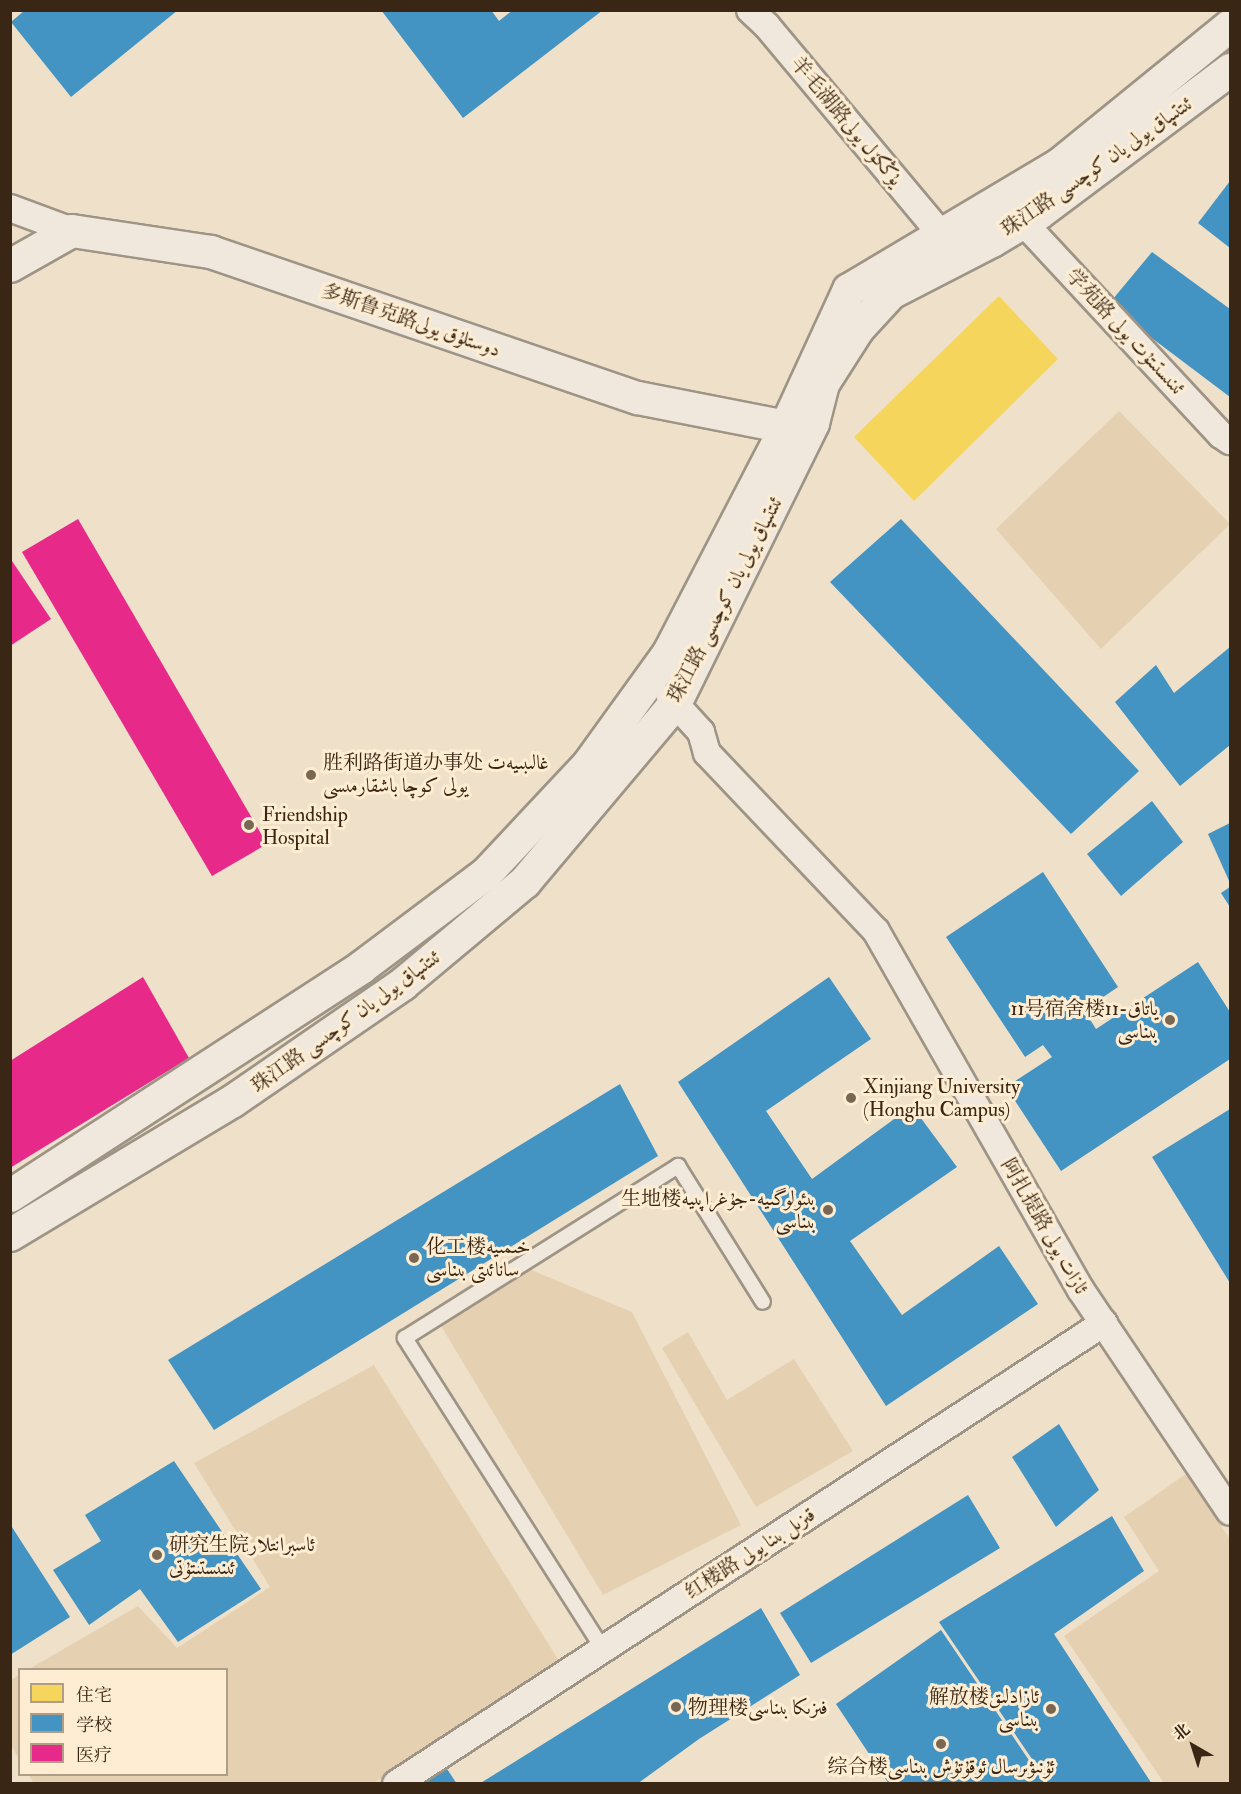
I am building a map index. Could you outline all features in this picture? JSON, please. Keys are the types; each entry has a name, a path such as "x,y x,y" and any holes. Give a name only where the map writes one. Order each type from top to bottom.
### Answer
{"street":[{"name":"羊毛湖路يۇڭكۆل يولى","path":"750,10 767,26 942,234"},
{"name":"珠江路 ئىتتىپاق يولى يان كوچىسى","path":"10,1235 233,1101 403,984 525,882 673,701 799,425 849,290 1059,165 1230,26"},
{"name":"珠江路 ئىتتىپاق يولى يان كوچىسى","path":"10,1196 362,967 486,874 589,764 669,652 823,384 858,329 891,293 1023,222 1230,70"},
{"name":"多斯鲁克路دوستلۇق يولى","path":"10,208 72,231 211,252 638,398 799,425"},
{"name":"学苑路 ئىنىستىتۇت يولى","path":"1023,222 1221,435 1230,441"},
{"path":"10,266 72,231"},
{"name":"阿扎提路 ئازات يولى","path":"673,701 701,732 707,753 876,931 1081,1290 1230,1512"},
{"name":"红楼路 قىزىل بىنا يولى","path":"396,1784 1104,1323"}],"lane":[{"path":"603,1649 405,1338 678,1166 763,1302"}],"shaded area":[{"path":"1119,411 1230,524 1101,649 996,529"},
{"path":"524,1267 632,1312 741,1525 603,1595 441,1326"},
{"path":"688,1332 727,1400 794,1359 853,1451 756,1507 662,1348"},
{"path":"374,1365 561,1664 374,1783 34,1784 30,1776 228,1776 228,1668 31,1668 138,1606 177,1648 270,1587 194,1463"},
{"path":"1186,1474 1230,1539 1230,1783 1164,1783 1064,1636 1159,1571 1124,1517"},
{"path":"18,1676 18,1757 10,1743 11,1680"}],"building: 住宅":[{"path":"999,296 1058,359 914,501 854,437"}],"building: 学校":[{"path":"25,10 178,10 71,97 11,22"},
{"path":"381,10 491,10 499,21 513,10 603,10 463,118"},
{"path":"1230,181 1230,248 1198,223"},
{"path":"1152,252 1230,309 1230,397 1108,305"},
{"path":"901,519 1139,771 1071,834 830,582"},
{"path":"1230,647 1230,745 1180,786 1115,702 1156,665 1174,693"},
{"path":"1152,801 1183,842 1121,896 1087,854"},
{"path":"1230,823 1230,883 1208,834"},
{"name":"11号宿舍楼11-ياتاق بىناسى","path":"1043,872 1118,987 1084,1010 1096,1029 1198,962 1230,1012 1230,1059 1061,1171 1006,1087 1052,1057 1043,1045 1025,1057 946,937"},
{"path":"1230,887 1230,907 1221,893"},
{"name":"生地楼بىئولوگىيە-جۇغراپىيە بىناسى","path":"829,977 871,1039 766,1111 812,1179 912,1106 957,1167 850,1241 902,1315 999,1246 1038,1304 886,1406 678,1082"},
{"name":"化工楼خىمىيە سانائىتى بىناسى","path":"620,1084 658,1156 214,1430 168,1360"},
{"path":"1230,1109 1230,1283 1152,1157"},
{"path":"1059,1424 1099,1490 1056,1527 1012,1457"},
{"name":"研究生院ئاسبرانتلار ئىنىستىتۇتى","path":"174,1461 261,1589 178,1642 140,1589 89,1625 53,1570 101,1541 85,1515"},
{"path":"968,1495 1000,1548 811,1663 780,1613"},
{"name":"解放楼ئازادلىق بىناسى","path":"1112,1516 1144,1571 1054,1634 1152,1784 1049,1784 939,1622"},
{"path":"10,1524 70,1617 10,1655"},
{"name":"物理楼فىزىكا بىناسى","path":"761,1608 800,1675 699,1739 637,1784 479,1784"},
{"name":"综合楼ئۇنىۋىرسال ئوقۇتۇش بىناسى","path":"941,1630 1045,1784 889,1784 836,1704"},
{"path":"445,1766 457,1784 419,1784"}],"building: 医疗":[{"path":"78,519 267,844 212,876 22,552"},
{"path":"10,558 51,619 10,646"},
{"path":"143,977 189,1058 10,1168 10,1061"}],"place":[{"name":"胜利路街道办事处 غالىبىيەت يولى كوچا باشقارمىسى","path":"311,775"},
{"name":"Friendship Hospital","path":"249,825"},
{"name":"11号宿舍楼11-ياتاق بىناسى","path":"1170,1020"},
{"name":"Xinjiang University (Honghu Campus)","path":"851,1098"},
{"name":"生地楼بىئولوگىيە-جۇغراپىيە بىناسى","path":"828,1210"},
{"name":"化工楼خىمىيە سانائىتى بىناسى","path":"414,1258"},
{"name":"研究生院ئاسبرانتلار ئىنىستىتۇتى","path":"157,1555"},
{"name":"物理楼فىزىكا بىناسى","path":"676,1707"},
{"name":"解放楼ئازادلىق بىناسى","path":"1051,1709"},
{"name":"综合楼ئۇنىۋىرسال ئوقۇتۇش بىناسى","path":"941,1744"}]}
